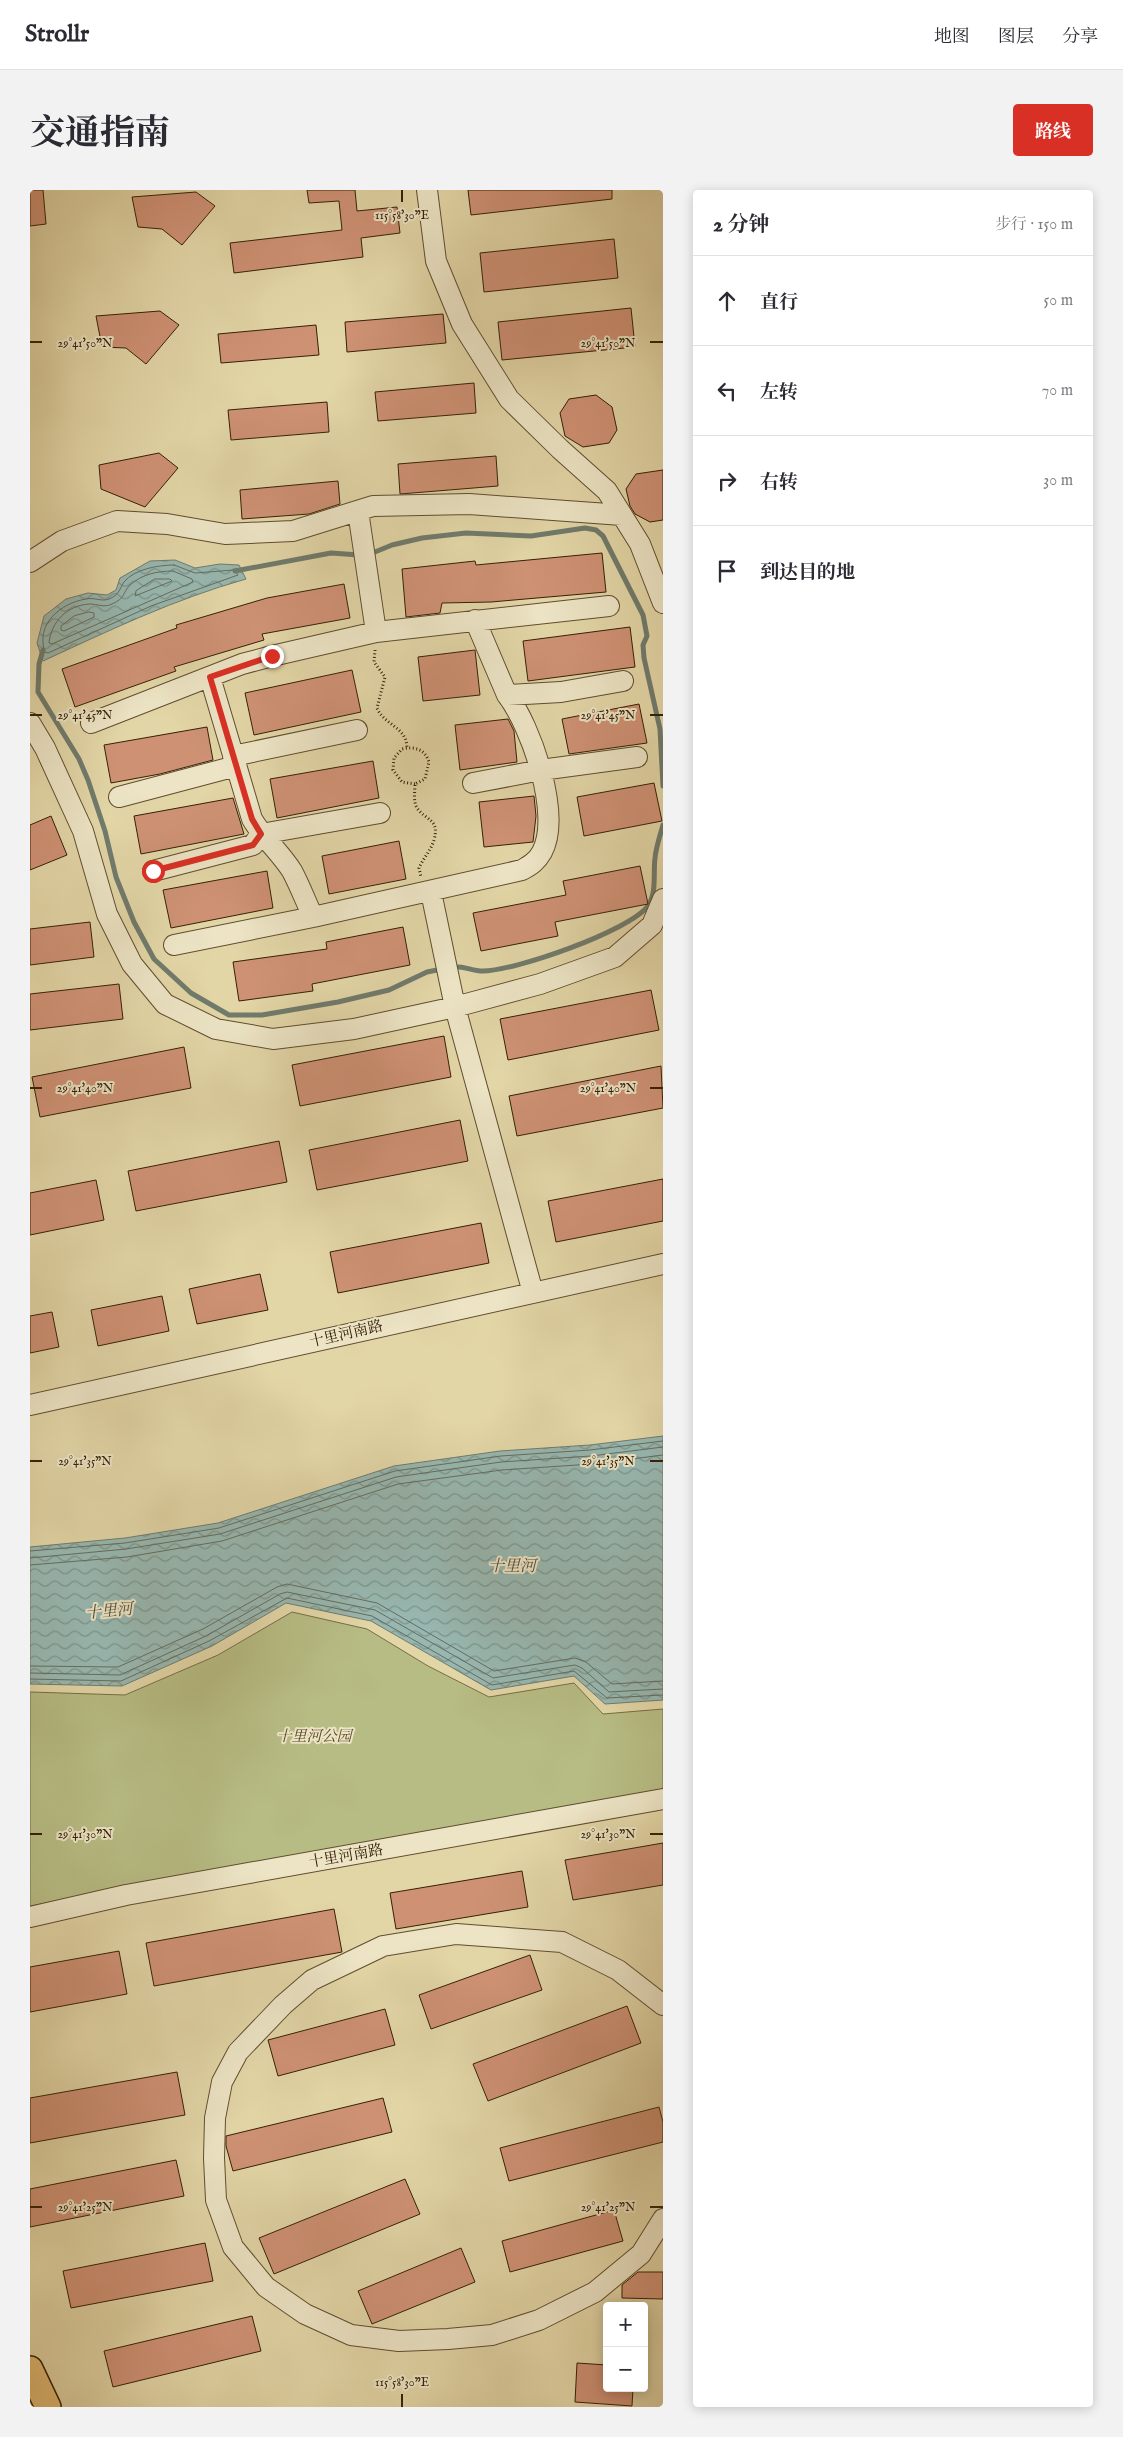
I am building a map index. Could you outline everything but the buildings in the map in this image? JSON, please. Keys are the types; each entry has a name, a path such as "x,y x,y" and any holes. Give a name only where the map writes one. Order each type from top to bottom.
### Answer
{"main road":[{"path":"30,2369 48,2407"}],"street":[{"path":"427,190 436,261 462,324 509,399 560,449 607,491 640,544 663,604"},
{"path":"30,562 62,542 117,521 167,524 225,534 293,531 373,506 469,504 622,515"},
{"path":"358,511 376,632"},
{"path":"91,723 210,677 272,656 376,632 609,606"},
{"path":"174,945 431,892 522,870 535,862 543,851 548,834 549,816 541,770 530,735 514,705 506,695 475,620"},
{"path":"210,677 252,819 261,834 271,843 292,872 313,917"},
{"path":"506,695 561,692 623,681"},
{"path":"30,724 45,748 83,831 107,914 132,964 164,1004 216,1029 273,1039 354,1028 456,1007 540,984 615,956 652,925 663,899"},
{"path":"119,797 235,761 356,730"},
{"path":"473,783 541,770 637,756"},
{"path":"153,871 253,845 261,834 380,813"},
{"path":"431,892 456,1007 533,1293"},
{"name":"十里河南路","path":"30,1405 663,1264"},
{"name":"十里河南路","path":"30,1918 126,1896 663,1799"},
{"path":"663,2005 618,1970 562,1942 456,1934 382,1946 312,1980 283,2005 238,2052 222,2082 215,2118 214,2158 216,2200 233,2247 266,2287 305,2314 351,2335 399,2342 492,2335 539,2320 595,2292 641,2254 663,2219"}],"path":[{"path":"376,632 373,658 385,677 377,708 382,718 405,736 407,748"},
{"path":"407,748 420,749 425,753 429,762 427,774 415,784 402,782 393,770 397,754 407,748"},
{"path":"415,784 415,802 418,808 433,822 436,831 434,842 419,868 422,881 431,892"}],"green space":[{"name":"十里河公园","path":"292,1612 367,1629 428,1666 489,1697 574,1683 603,1714 663,1709 663,1793 30,1906 30,1692 125,1695 218,1655"}],"water":[{"path":"175,560 195,568 220,564 239,565 246,579 168,606 43,661 37,643 44,616 66,599 88,593 107,595 116,590 120,578 150,561"},
{"name":"十里河","path":"663,1436 663,1700 605,1704 574,1676 491,1690 371,1621 286,1603 212,1646 122,1686 30,1684 30,1547 125,1538 218,1523 394,1466 500,1451 590,1445"}],"waterway":[{"path":"370,554 392,545 422,538 466,533 531,536 585,528 596,530 603,536 643,615 647,636 643,645 644,658 660,729 663,786"},
{"path":"235,571 331,553 359,555"},
{"path":"43,650 39,664 38,692 79,759 88,780 105,831 116,877 134,922 154,959 191,993 229,1015 262,1015 338,1002 389,990 427,972 442,969"},
{"path":"450,967 483,971 520,964 596,938 637,916 648,906 653,895 654,864 663,825"}],"route":[{"path":"153,871 253,845 261,834 252,819 210,677 242,664 272,656"}]}
